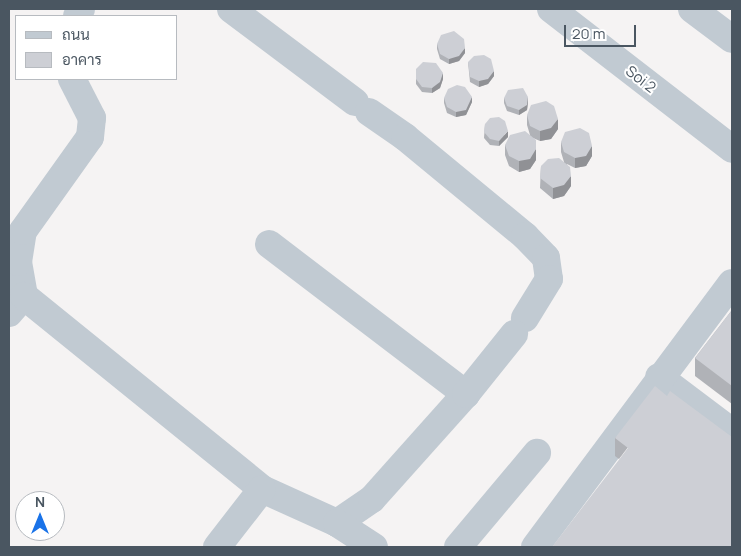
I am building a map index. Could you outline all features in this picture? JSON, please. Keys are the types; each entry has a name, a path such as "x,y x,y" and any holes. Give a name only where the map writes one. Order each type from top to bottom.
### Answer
{"street":[{"path":"231,9 362,107 480,199 546,258 548,278 519,326 466,394 372,499 337,523"},
{"path":"692,9 732,39"},
{"name":"Soi 2","path":"554,10 732,149"},
{"path":"73,80 92,118 90,137 23,231 18,262 16,305 262,489 337,523 374,547"},
{"path":"268,244 466,394"},
{"path":"535,547 732,283"},
{"path":"660,377 732,432"},
{"path":"458,547 537,453"},
{"path":"217,547 262,489"}],"building":[{"path":"454,31 464,39 465,48 459,56 449,59 440,54 437,44 441,35"},
{"path":"484,55 491,59 494,71 488,79 479,81 470,77 468,62 474,56"},
{"path":"423,62 436,63 443,73 440,82 432,88 422,87 416,79 416,69"},
{"path":"457,85 465,87 472,97 466,110 456,112 447,107 444,98 448,89"},
{"path":"523,88 528,97 527,105 519,110 507,106 504,98 508,90"},
{"path":"546,101 554,106 558,119 551,128 540,131 530,126 527,115 531,105"},
{"path":"499,117 505,121 508,131 499,141 490,139 484,132 485,124 490,118"},
{"path":"580,128 589,133 592,146 586,156 575,158 564,152 561,142 565,132"},
{"path":"525,131 536,140 536,149 530,159 519,161 509,156 505,145 510,135"},
{"path":"559,158 570,167 571,176 564,185 553,188 540,178 541,166 548,159"},
{"path":"732,310 732,386 695,358"},
{"path":"655,386 667,396 670,391 732,437 732,547 552,547 628,448 615,438"}]}
